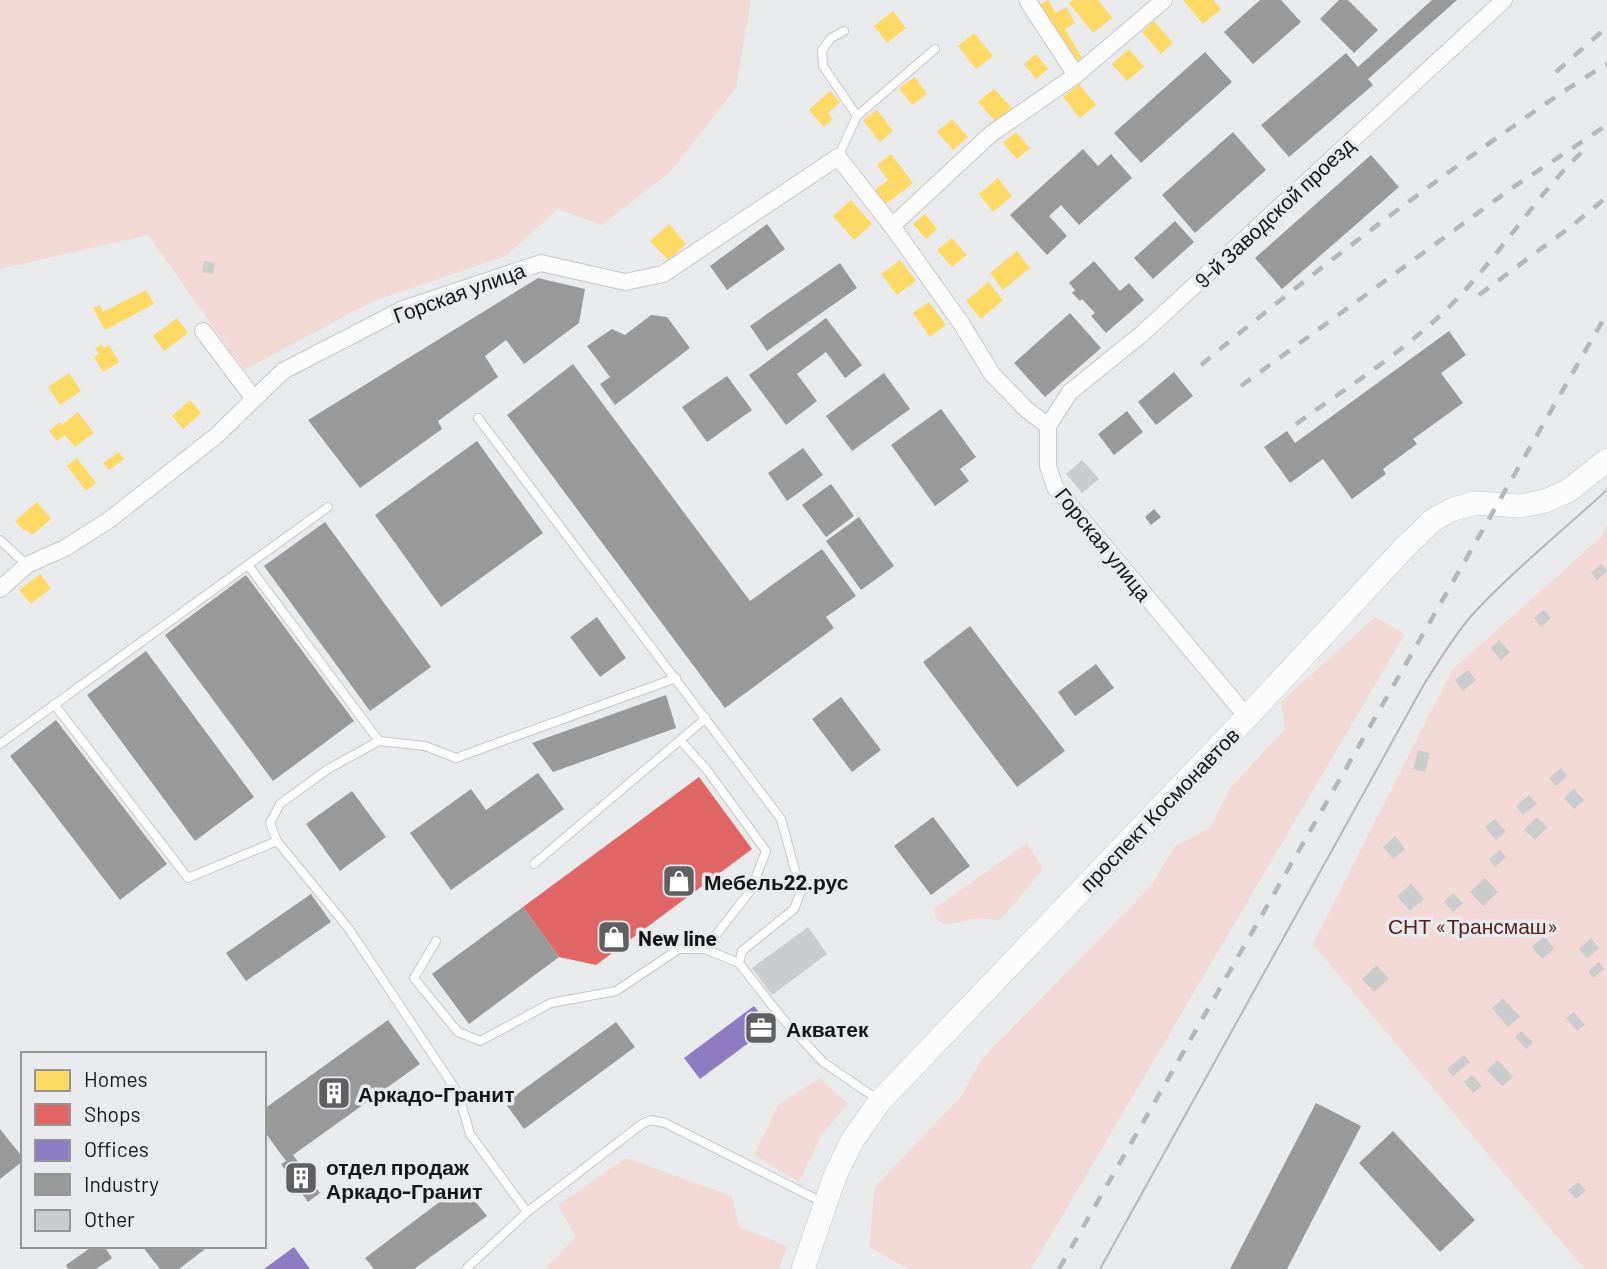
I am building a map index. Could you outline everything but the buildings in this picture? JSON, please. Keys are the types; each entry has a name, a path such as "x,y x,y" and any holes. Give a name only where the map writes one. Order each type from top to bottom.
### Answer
{"main road":[{"name":"проспект Космонавтов","path":"803,1269 825,1203 852,1141 880,1101 1247,717 1404,548 1433,520 1453,509 1475,503 1521,506 1545,501 1568,491 1607,460"}],"street":[{"path":"1027,0 1076,75"},
{"path":"892,226 991,134 1076,75 1164,0"},
{"name":"9-й Заводской проезд","path":"1048,426 1070,392 1143,333 1504,0"},
{"path":"838,157 892,226 961,323 992,374 1027,410 1048,426"},
{"name":"Горская улица","path":"0,589 27,565 65,548 109,520 216,436 283,371 403,309 541,263 625,282 663,274 838,157"},
{"path":"202,331 254,399"},
{"name":"Горская улица","path":"1048,426 1048,466 1055,487 1247,717"}],"lane":[{"path":"844,31 831,38 822,50 823,66 857,116"},
{"path":"838,157 857,116 935,49"},
{"path":"478,418 781,819 801,892 794,909 742,951 739,963"},
{"path":"0,744 328,507"},
{"path":"0,540 27,565"},
{"path":"248,565 379,741"},
{"path":"527,1212 470,1134 458,1093 349,929 277,841 270,823 280,804 328,769 379,741 425,746 456,758 676,678"},
{"path":"54,704 188,878 277,841"},
{"path":"534,864 706,718"},
{"path":"680,740 707,770 766,850 751,890 705,949"},
{"path":"436,941 414,978 458,1032 480,1041 551,1003 616,991 679,949 705,949 739,963 782,1018 823,1062 880,1101"},
{"path":"466,1269 527,1212 642,1124 651,1120 664,1123 825,1203"}],"green space":[{"path":"0,0 751,0 736,88 671,171 602,225 558,209 506,256 373,301 244,370 148,235 0,269"},
{"name":"СНТ «Трансмаш»","path":"1607,525 1607,1269 1584,1269 1313,944 1452,670 1601,537"},
{"path":"1375,617 1405,634 1031,1269 909,1269 869,1247 875,1187 962,1095 981,1060 1151,886 1175,846 1210,828 1231,787 1285,729 1281,702"},
{"path":"1027,843 1043,869 1000,920 976,918 946,925 937,920 934,909"},
{"path":"820,1078 848,1104 821,1136 799,1182 754,1155 778,1105"},
{"path":"626,1158 732,1196 739,1227 787,1246 779,1269 545,1269 576,1237 558,1205"}],"tram line":[{"path":"1100,1269 1440,659 1465,623 1488,598 1607,490"}],"railway":[{"path":"1556,72 1607,27"},
{"path":"1201,365 1294,289 1421,193 1529,115 1607,64"},
{"path":"1241,386 1512,188 1607,125"},
{"path":"1296,424 1385,361 1447,309 1587,147"},
{"path":"1479,295 1607,197"},
{"path":"1059,1269 1607,313"}],"place":[{"name":"Мебель22.рус","path":"679,881"},
{"name":"New line","path":"614,937"},
{"name":"Акватек","path":"761,1028"},
{"name":"Аркадо-Гранит","path":"334,1093"},
{"name":"отдел продаж Аркадо-Гранит","path":"301,1178"}]}
